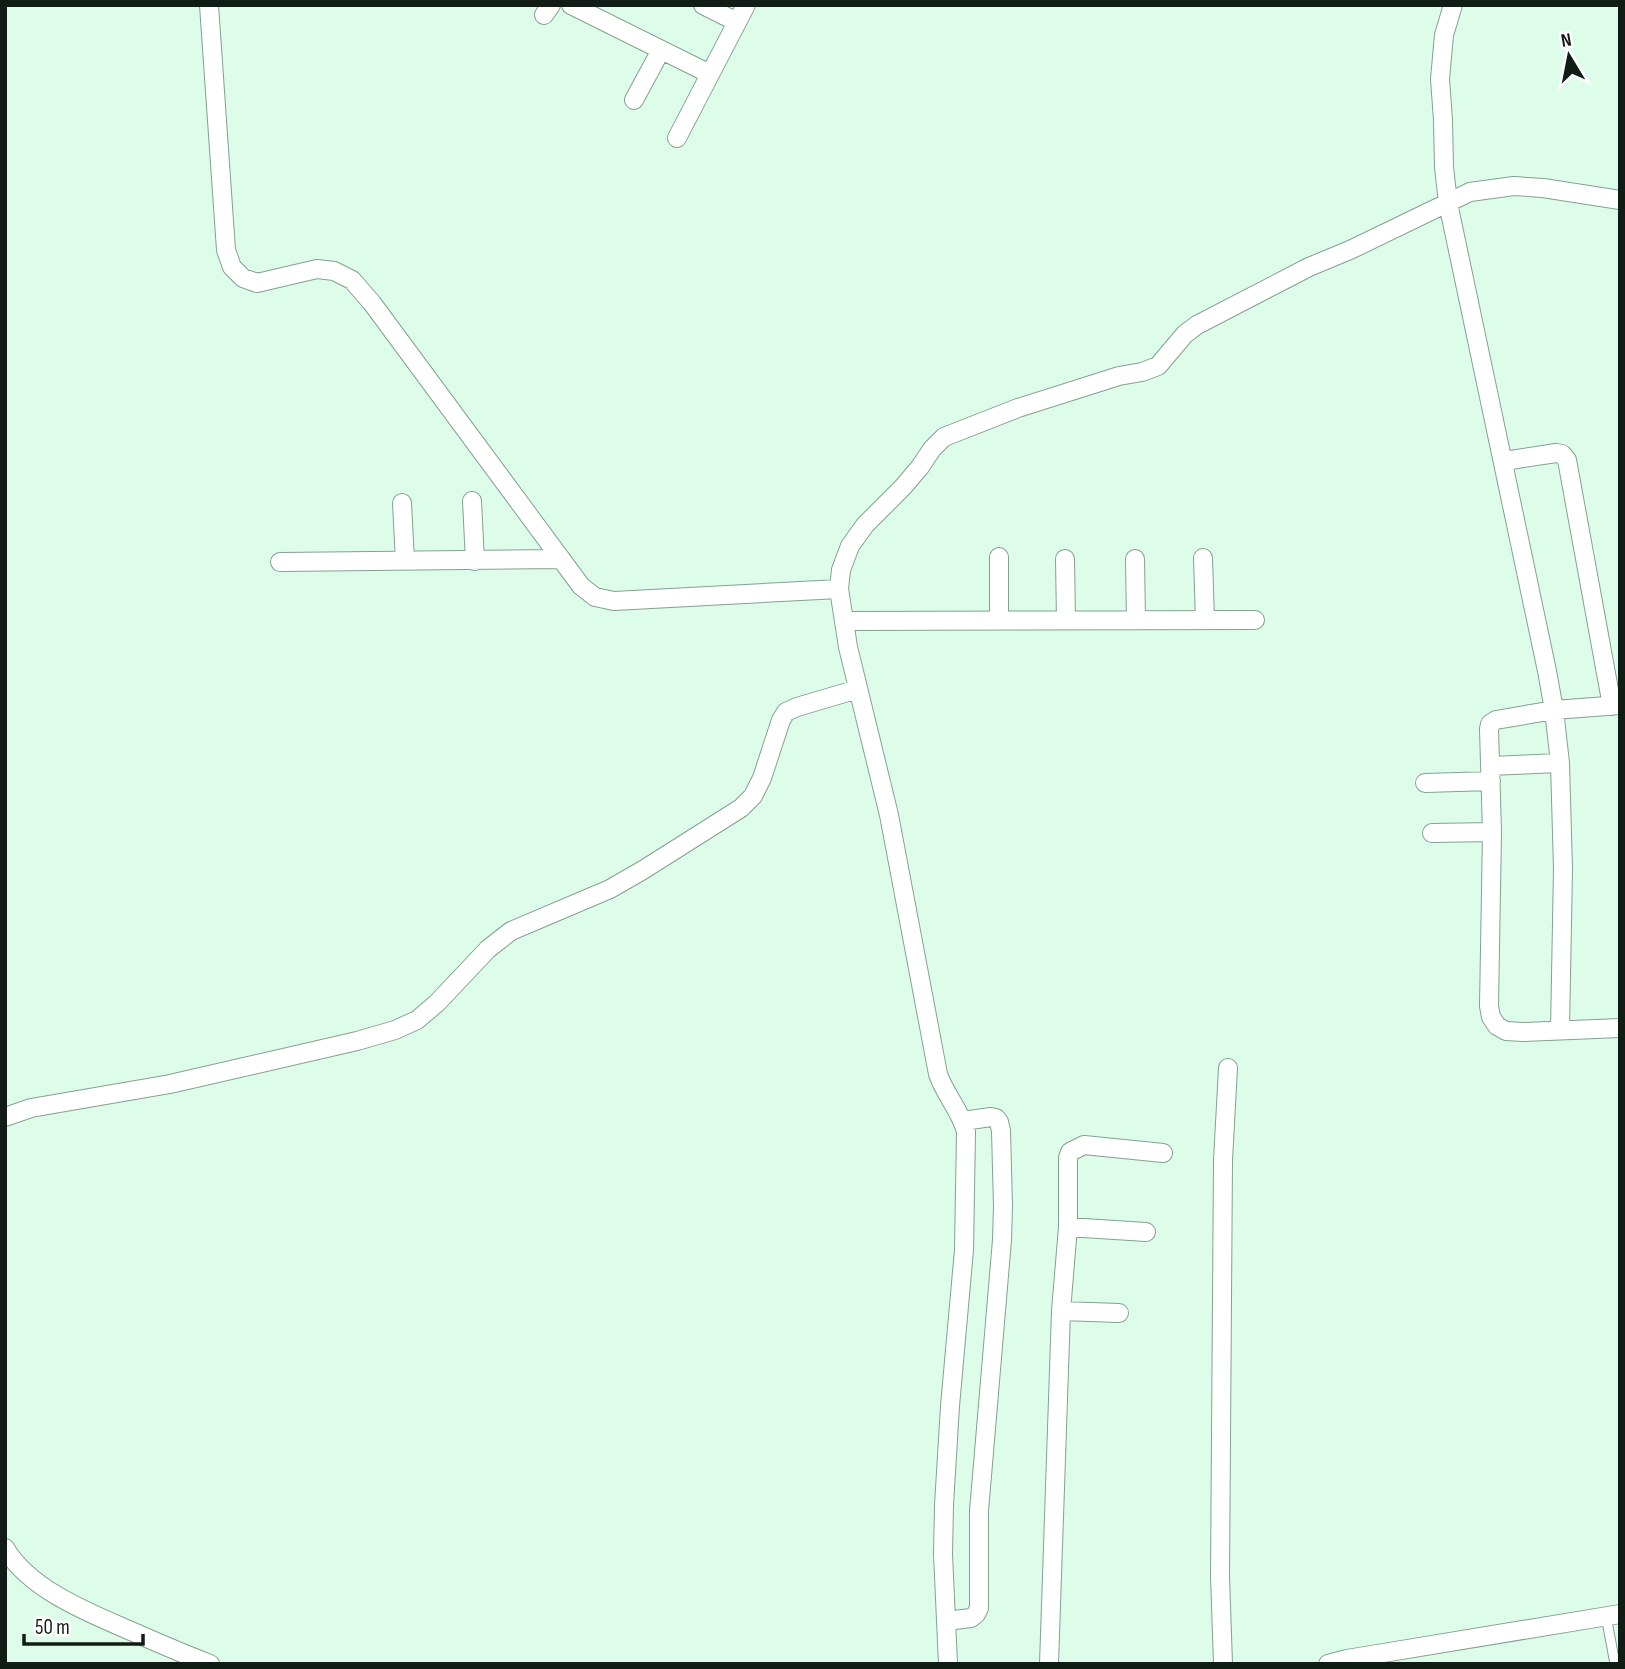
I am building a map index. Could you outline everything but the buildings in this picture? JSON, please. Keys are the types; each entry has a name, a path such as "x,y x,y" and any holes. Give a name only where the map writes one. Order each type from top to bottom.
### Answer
{"street":[{"path":"209,5 226,250 232,267 243,278 257,283 317,269 334,271 352,280 372,303 580,586 595,597 614,601 839,589"},
{"path":"572,5 710,74"},
{"path":"703,5 737,22"},
{"path":"677,138 746,5"},
{"path":"1453,5 1444,35 1440,79 1448,203 1547,671 1560,763 1563,869 1560,1030"},
{"path":"634,100 661,50"},
{"path":"948,1664 943,1554 944,1505 964,1250 967,1142 963,1121 938,1074 889,815 844,621 839,589 841,570 850,546 865,525 903,487 944,437 1018,408 1158,366 1185,334 1197,325 1309,267 1470,192 1514,186 1620,200"},
{"path":"1504,461 1556,453 1562,454 1567,460 1616,706 1554,710 1496,720 1490,724 1491,1017 1497,1026 1506,1031 1620,1028"},
{"path":"472,501 475,561"},
{"path":"402,503 405,561"},
{"path":"999,557 999,620"},
{"path":"1203,558 1205,620"},
{"path":"280,562 560,559"},
{"path":"1065,559 1066,620"},
{"path":"1135,559 1136,620"},
{"path":"844,621 1255,620"},
{"path":"5,1117 31,1108 170,1084 357,1041 395,1030 417,1020 437,1003 488,948 511,931 610,889 741,808 753,796 762,778 781,719 786,712 858,690"},
{"path":"1424,783 1560,763"},
{"path":"1432,833 1492,832"},
{"path":"1223,1664 1220,1576 1223,1188 1228,1068"},
{"path":"946,1621 971,1618 979,1608 979,1511 1003,1206 999,1122 991,1117 963,1121"},
{"path":"1049,1664 1060,1311 1068,1227 1068,1158 1070,1152 1084,1145 1163,1153"},
{"path":"1068,1227 1146,1232"},
{"path":"1060,1311 1119,1313"},
{"path":"5,1548 12,1560 31,1578 66,1601 208,1663"},
{"path":"1328,1664 1613,1615"}],"lane":[{"path":"1613,1615 1615,1664"}]}
